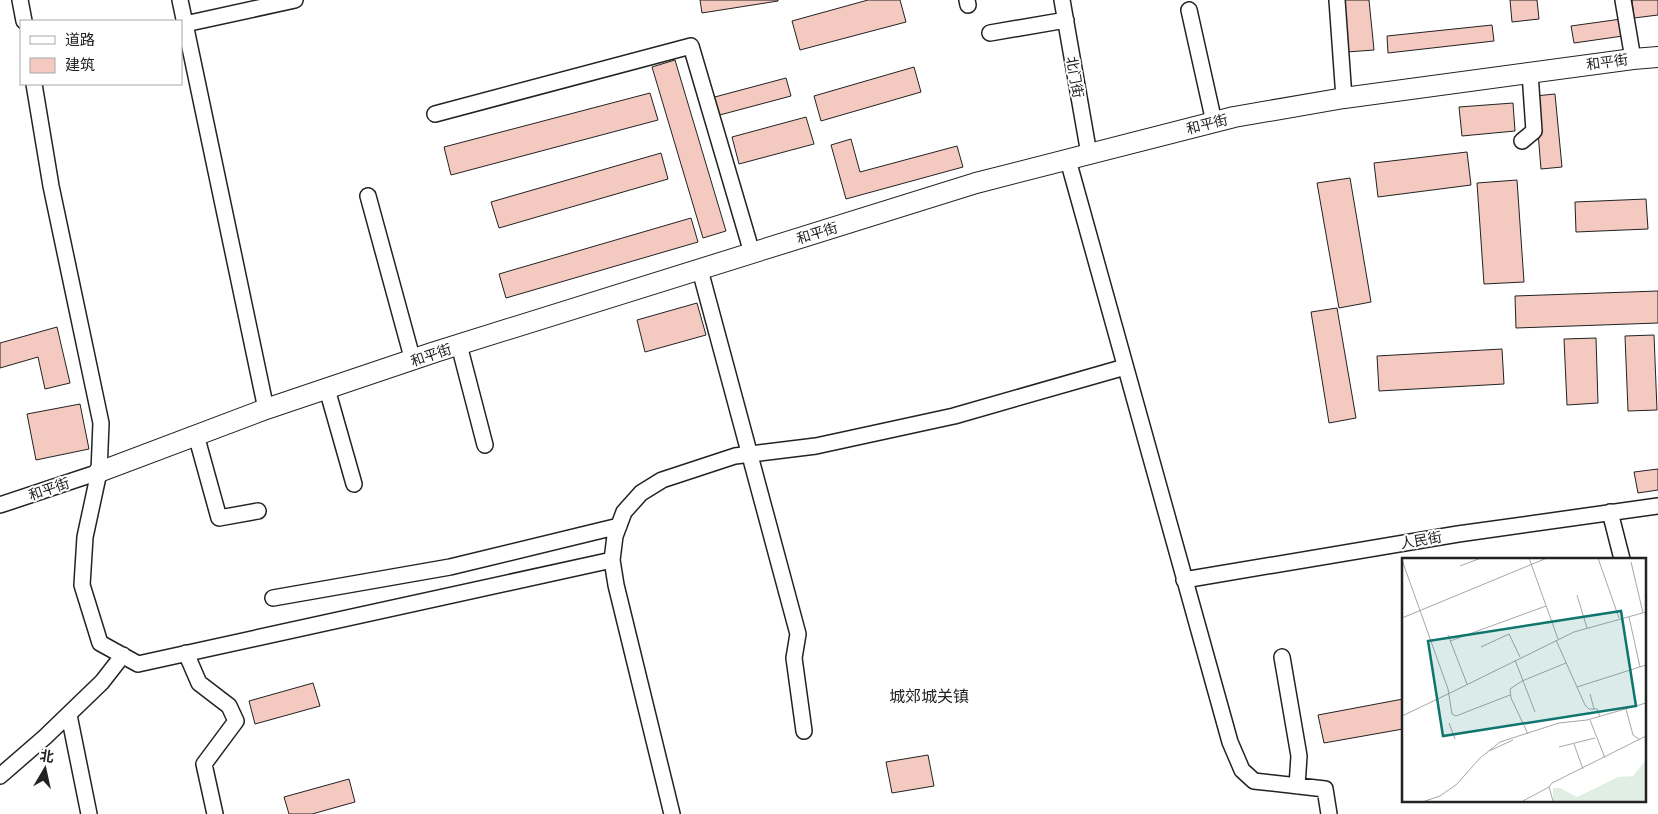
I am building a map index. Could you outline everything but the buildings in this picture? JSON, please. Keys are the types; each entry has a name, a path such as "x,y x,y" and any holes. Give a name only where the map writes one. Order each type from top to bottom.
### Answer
{"main road":[{"name":"和平街","path":"98,472 266,409 459,345 976,183 1234,117 1344,98 1658,57"}],"street":[{"path":"20,0 24,20"},
{"path":"180,0 266,409"},
{"path":"185,24 295,0"},
{"name":"北门街","path":"1062,0 1089,154"},
{"path":"1337,0 1344,98"},
{"path":"1623,0 1633,59"},
{"path":"1189,10 1214,122"},
{"path":"990,33 1066,20"},
{"path":"435,114 691,46 752,253"},
{"path":"1522,141 1534,131 1530,73"},
{"path":"34,85 51,186 101,422 98,472 85,537 82,585 100,643 138,664 612,560"},
{"path":"1068,160 1230,742 1242,770 1254,781 1325,789 1329,814"},
{"path":"368,196 413,361"},
{"path":"700,270 798,634 794,658 804,731"},
{"path":"459,345 485,445"},
{"path":"672,814 616,585 612,560 615,536 624,512 641,493 662,480 735,456 816,446 954,416 1125,368"},
{"path":"327,389 354,484"},
{"path":"196,435 219,518 258,512"},
{"name":"和平街","path":"0,505 98,472"},
{"name":"人民街","path":"1184,580 1458,534 1658,506"},
{"path":"1610,512 1622,558"},
{"path":"273,598 450,567 619,526"},
{"path":"186,653 199,683 229,706 236,721 204,764 215,814"},
{"path":"0,776 69,715 102,682 123,655"},
{"path":"1282,657 1299,756 1297,786"},
{"path":"69,715 89,814"}],"district":[{"name":"城郊城关镇","path":"929,696"}]}
